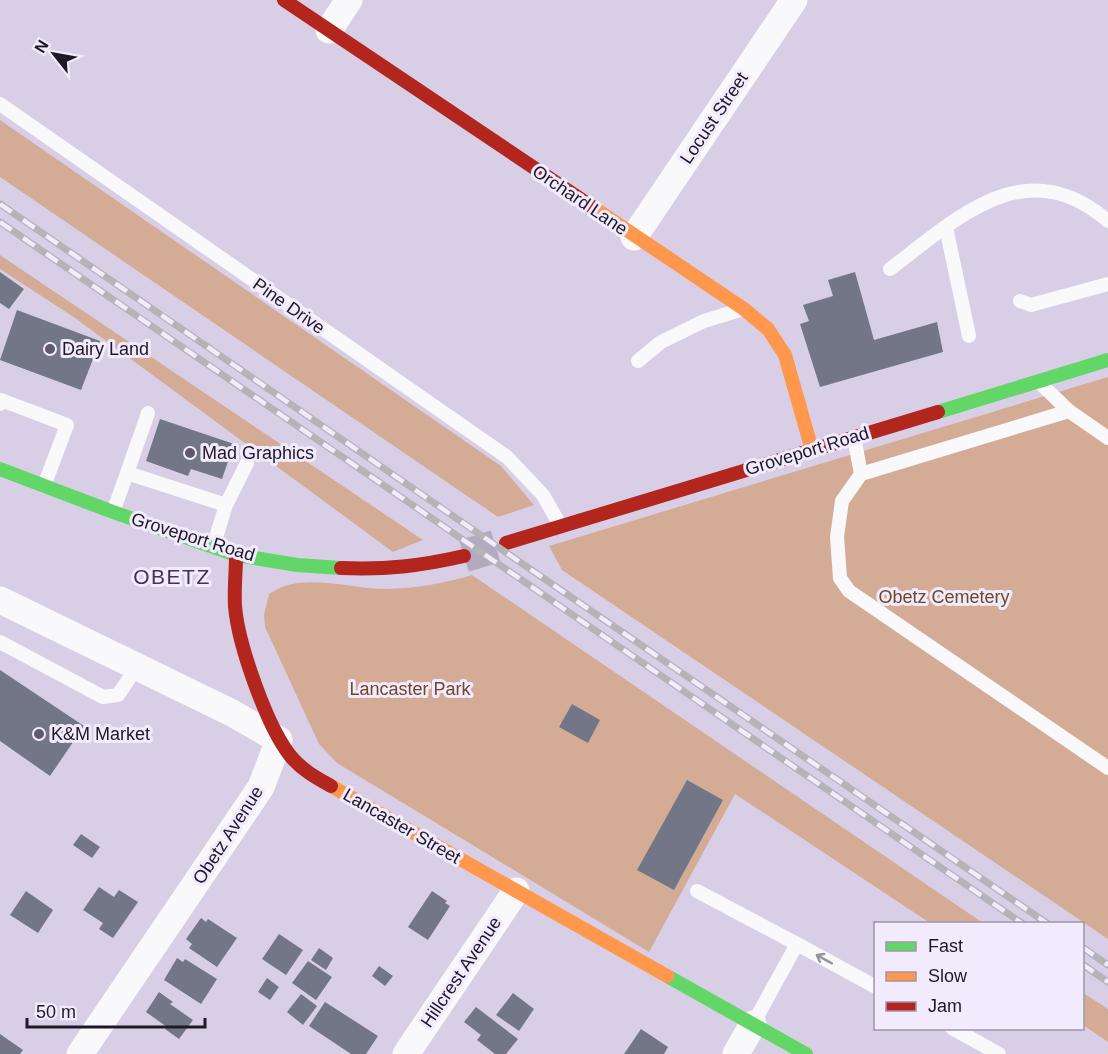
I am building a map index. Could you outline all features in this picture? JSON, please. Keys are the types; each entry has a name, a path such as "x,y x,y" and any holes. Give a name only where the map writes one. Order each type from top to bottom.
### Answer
{"street":[{"name":"Orchard Lane","path":"284,0 744,309 768,328 785,355 812,450"},
{"path":"329,30 349,0"},
{"name":"Locust Street","path":"634,237 794,0"},
{"name":"Groveport Road","path":"506,543 1108,360"},
{"name":"Groveport Road","path":"0,470 236,555 297,565 366,569 420,566 464,556"},
{"path":"236,555 235,605 240,637 279,740"},
{"name":"Lancaster Street","path":"0,600 232,713 279,740 294,760 317,778 806,1054"},
{"name":"Obetz Avenue","path":"80,1054 261,787 279,740"},
{"name":"Hillcrest Avenue","path":"406,1054 516,891"},
{"path":"736,1054 753,1024"}],"lane":[{"name":"Pine Drive","path":"0,105 507,457 543,495 560,525"},
{"path":"890,269 960,216 989,201 1025,190 1041,189 1076,198 1108,221"},
{"path":"946,227 969,336"},
{"path":"1020,301 1031,305 1108,284"},
{"path":"638,361 661,342 704,321 744,309"},
{"path":"1039,381 1069,411 1108,438"},
{"path":"0,404 1,400 67,425 44,486"},
{"path":"1069,411 861,474 842,501 837,537 840,578 849,591 1108,768"},
{"path":"113,512 148,413"},
{"path":"854,437 861,474"},
{"path":"213,547 226,505 246,463"},
{"path":"127,473 226,505"},
{"path":"0,642 104,697 118,695 137,667"},
{"path":"697,891 874,986"},
{"path":"753,1024 797,944"},
{"path":"954,1030 999,1054"}],"green space":[{"path":"0,120 501,466 534,505 498,517 0,177"},
{"path":"0,255 423,540 393,552 75,318 0,269"},
{"name":"Obetz Cemetery","path":"1108,377 1108,939 562,570 549,546"},
{"name":"Lancaster Park","path":"472,575 982,922 928,922 735,794 649,952 337,763 319,744 265,627 264,615 269,594 282,587 310,582 386,589 440,583"},
{"path":"1084,993 1108,1009 1108,1042 1084,1026"}],"building":[{"path":"0,272 24,289 9,309 0,303"},
{"path":"855,272 874,340 937,322 943,352 820,387 800,324 809,321 803,305 833,296 828,280"},
{"name":"Dairy Land","path":"17,310 100,341 81,390 0,360"},
{"name":"Mad Graphics","path":"160,419 234,444 222,479 191,469 188,476 146,461"},
{"name":"K&M Market","path":"0,670 84,726 50,776 0,741"},
{"path":"572,704 600,720 588,743 559,727"},
{"path":"687,780 723,800 674,890 637,870"},
{"path":"81,834 100,847 92,858 73,845"},
{"path":"99,887 114,897 119,890 138,902 113,938 99,929 103,923 83,910"},
{"path":"26,891 53,910 38,933 10,915"},
{"path":"432,891 447,901 445,903 450,906 428,940 408,927"},
{"path":"201,918 206,922 208,919 237,938 217,967 189,948 192,944 186,939"},
{"path":"279,934 303,950 286,975 262,959"},
{"path":"319,948 333,958 326,970 311,960"},
{"path":"177,958 183,962 185,959 217,979 201,1004 164,980"},
{"path":"308,961 332,977 316,1000 292,983"},
{"path":"379,966 393,976 385,986 372,976"},
{"path":"267,978 279,987 270,1000 258,992"},
{"path":"159,992 173,1002 170,1004 193,1020 179,1039 146,1012"},
{"path":"513,993 534,1009 519,1031 496,1015"},
{"path":"301,994 317,1006 303,1025 287,1012"},
{"path":"325,1002 378,1036 366,1054 351,1054 309,1026"},
{"path":"476,1007 518,1039 506,1054 495,1054 477,1040 481,1035 464,1022"},
{"path":"641,1029 668,1047 664,1054 624,1054"},
{"path":"0,1034 23,1050 20,1054 0,1054"}],"tunnel":[{"path":"464,556 506,543"}],"railway":[{"path":"0,204 1045,922"},
{"path":"0,222 1020,922"},
{"path":"1084,948 1108,965"},
{"path":"1084,965 1108,982"}],"traffic: fast":[{"path":"938,412 1108,360"},
{"path":"0,469 236,555 297,565 341,568"},
{"path":"667,976 806,1054"}],"traffic: slow":[{"path":"591,206 744,309 768,329 785,355 812,450"},
{"path":"331,786 667,976"}],"traffic: jam":[{"path":"284,0 591,206"},
{"path":"506,543 938,412"},
{"path":"236,555 237,622 248,664 264,708 283,746 293,759 306,771 331,786"},
{"path":"341,568 403,566 464,556"}],"place":[{"name":"Dairy Land","path":"50,349"},
{"name":"Mad Graphics","path":"190,453"},
{"name":"K&M Market","path":"39,734"}],"district":[{"name":"OBETZ","path":"172,576"}]}
